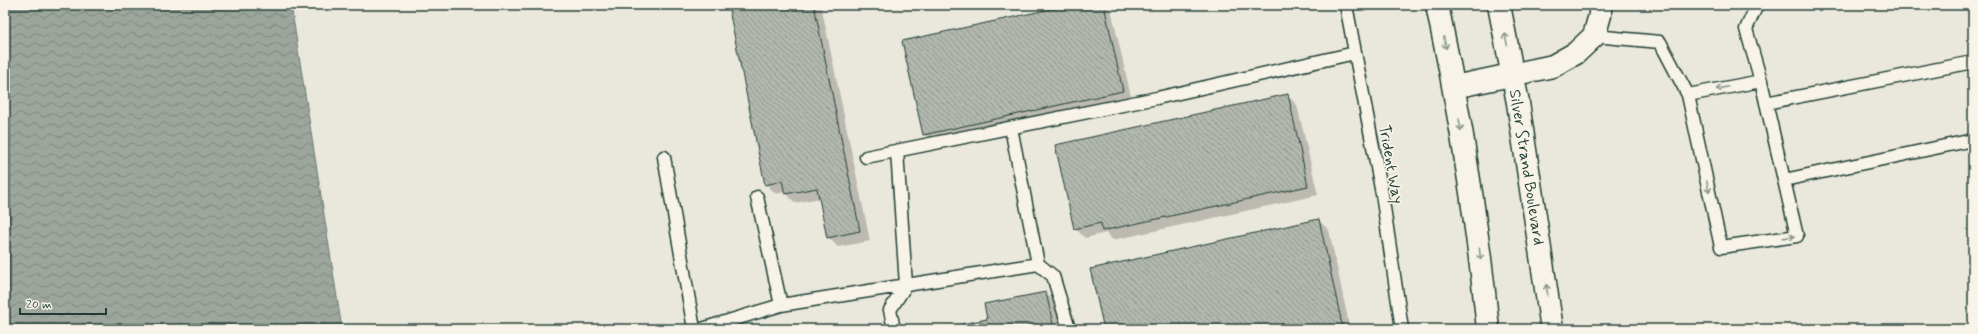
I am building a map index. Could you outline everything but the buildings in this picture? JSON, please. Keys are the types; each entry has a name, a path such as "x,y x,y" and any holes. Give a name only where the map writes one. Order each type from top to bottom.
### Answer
{"main road":[{"path":"1437,5 1454,87 1480,253 1488,329"},
{"name":"Silver Strand Boulevard","path":"1499,5 1513,74 1540,240 1552,329"},
{"path":"1454,87 1553,66 1576,53 1594,36 1600,15 1600,5"}],"lane":[{"name":"Trident Way","path":"1346,5 1382,194 1402,329"},
{"path":"1594,36 1660,42 1688,95 1721,247 1798,236 1761,81 1746,29 1757,5"},
{"path":"866,157 1158,98 1355,53"},
{"path":"1766,103 1973,62"},
{"path":"1688,95 1761,81"},
{"path":"1011,128 1038,264 1053,276 1069,329"},
{"path":"1784,180 1973,140"},
{"path":"894,329 890,310 906,285 896,150"},
{"path":"664,157 694,329"},
{"path":"758,197 781,305"},
{"path":"702,329 781,305 1038,264"}],"water":[{"path":"5,5 291,5 342,329 5,329"}]}
